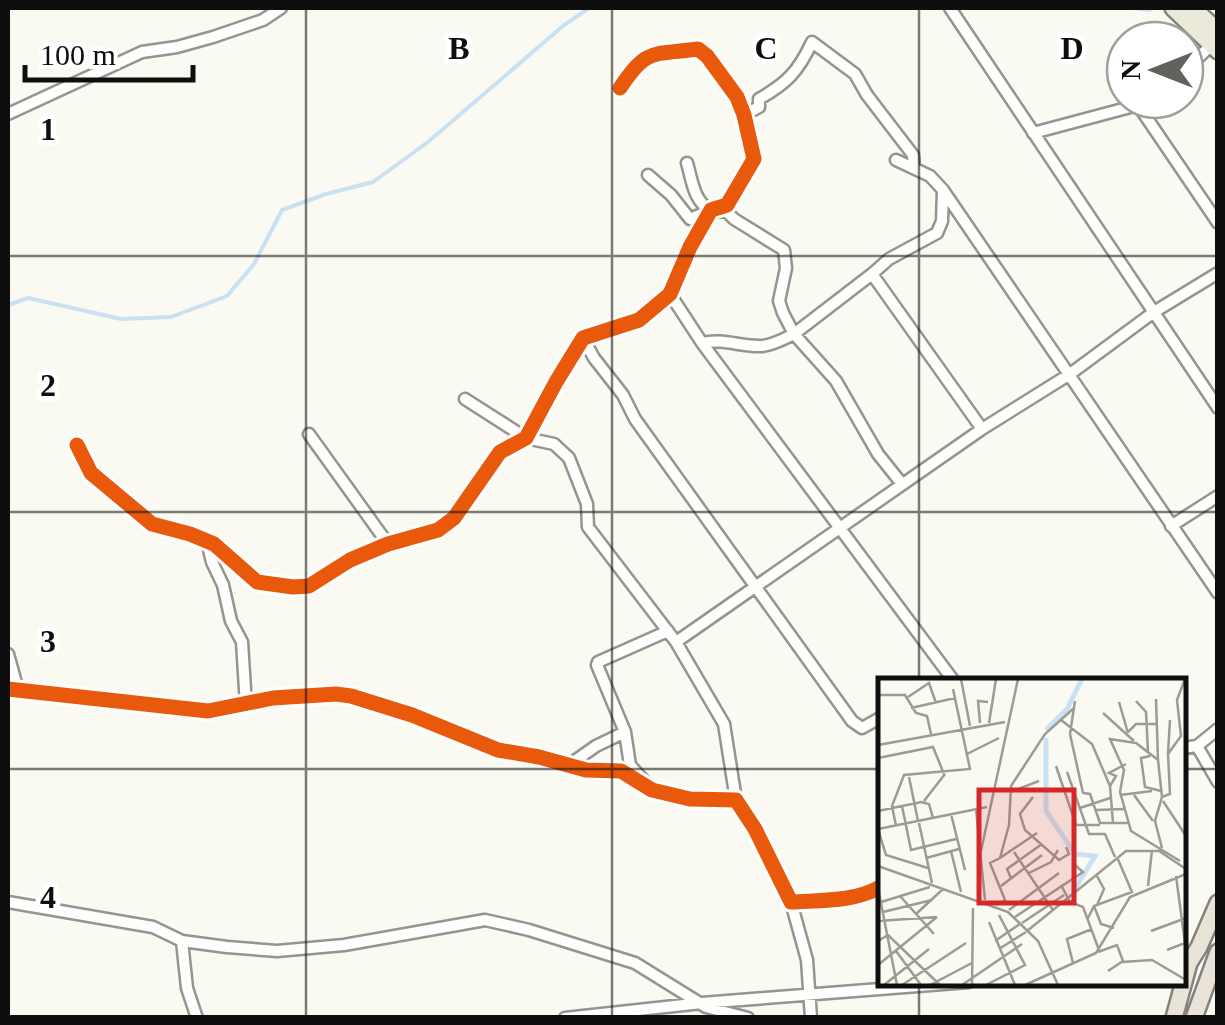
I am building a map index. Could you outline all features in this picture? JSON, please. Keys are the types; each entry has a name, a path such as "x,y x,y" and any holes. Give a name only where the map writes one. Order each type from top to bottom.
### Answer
{"highway":[{"path":"1186,963 1199,947 1218,903"},
{"path":"1194,1018 1218,952"},
{"path":"1174,1018 1181,985"}],"main road":[{"path":"1172,8 1216,41"},
{"path":"1193,8 1216,41"}],"street":[{"path":"8,114 142,52 213,38 263,20 281,8"},
{"path":"950,8 1218,408"},
{"path":"744,115 759,107 759,99 782,86 812,42 855,74 913,155 914,167"},
{"path":"620,88 634,66 646,56 698,49 708,56 737,96 744,115 754,160 728,206 690,219 671,195 648,176"},
{"path":"1034,133 1105,113"},
{"path":"1153,120 1218,223"},
{"path":"896,160 930,176 944,190 1218,594"},
{"path":"687,163 703,206 727,212 784,250 786,268 779,301 794,334 836,381 878,454 902,484"},
{"path":"702,344 715,340 760,346 794,334 890,259 941,228 944,190"},
{"path":"77,445 91,473 152,524 214,544 257,582 309,586 350,560 438,530 454,518 500,452 526,438 583,338 639,320 670,294 690,247 712,210"},
{"path":"676,642 902,484 1218,272"},
{"path":"872,274 982,430"},
{"path":"670,294 702,344 949,678"},
{"path":"583,338 635,419 855,725 862,728 878,719"},
{"path":"464,399 526,438 554,444 569,458 587,504 588,527 676,642 724,724 736,800 791,902 807,960 811,1018"},
{"path":"534,423 540,441"},
{"path":"309,434 388,544"},
{"path":"1171,526 1218,496"},
{"path":"207,541 231,621 242,642 246,705"},
{"path":"652,790 630,765 625,732 597,666 598,662 668,631"},
{"path":"8,654 13,689 36,694 208,711 273,698 351,696 412,714 498,750 586,770 621,771 652,790 700,800 736,800"},
{"path":"1185,748 1198,746 1218,729"},
{"path":"569,765 625,732"},
{"path":"1198,746 1218,782"},
{"path":"791,902 847,899 878,888"},
{"path":"8,902 153,928 182,940 293,950 484,920 635,963 705,1009 748,1018"},
{"path":"182,940 187,988 197,1018"},
{"path":"565,1018 705,1009 935,985"}],"waterway":[{"path":"8,305 28,298 121,319 171,317 227,296 254,264 282,210 373,182 428,142 589,8"},
{"path":"1134,8 1150,10"}],"cycle path":[{"path":"77,445 91,473 152,524 214,544 257,582 309,586 350,560 438,530 454,518 500,452 526,438 583,338 639,320 670,294 711,210 727,205 754,159 737,97 698,49 652,56 637,66 620,88"},
{"path":"8,689 208,711 273,698 351,696 412,715 498,750 586,770 621,771 652,790 690,799 736,800 791,902 848,898 878,888"}]}
